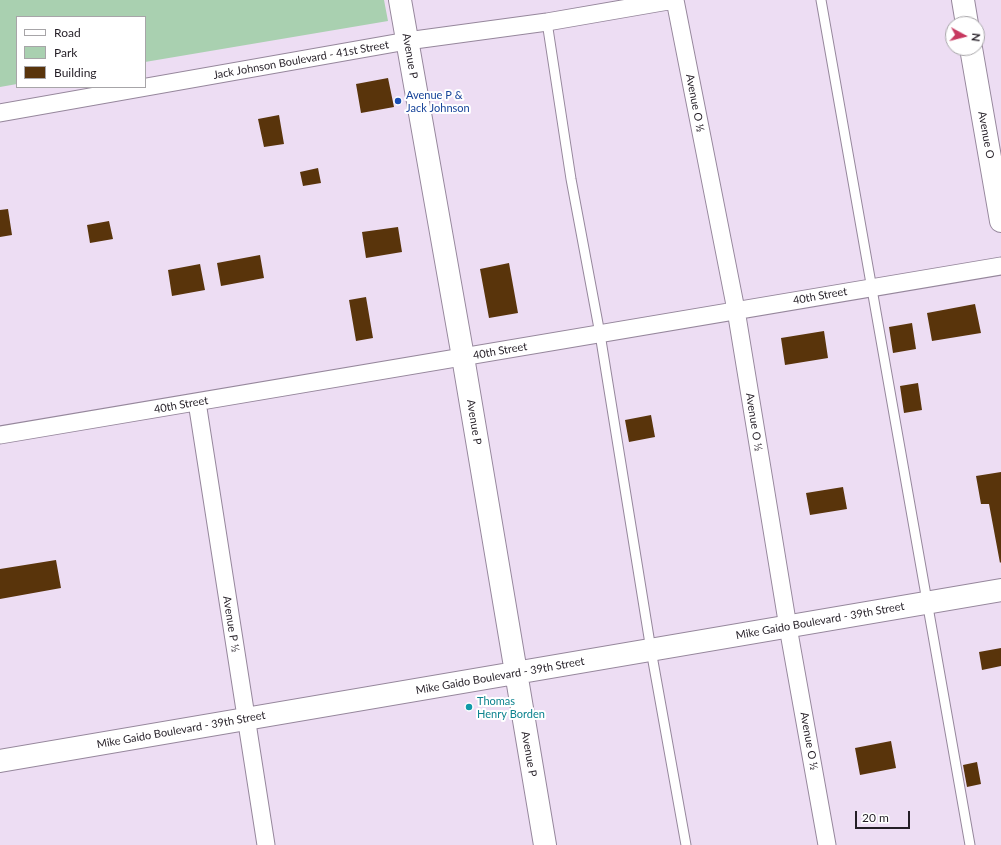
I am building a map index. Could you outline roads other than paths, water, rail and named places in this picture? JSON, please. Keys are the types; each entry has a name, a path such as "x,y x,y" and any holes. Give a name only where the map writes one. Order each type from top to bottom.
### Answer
{"main road":[{"name":"Avenue P","path":"400,0 463,357 545,845"},
{"path":"963,0 966,16"},
{"name":"Avenue O","path":"972,56 1001,221"},
{"name":"Mike Gaido Boulevard - 39th Street","path":"0,761 1001,590"}],"street":[{"name":"Jack Johnson Boulevard - 41st Street","path":"146,87 407,41 547,22 674,0"},
{"name":"Avenue O ½","path":"674,0 736,310 788,627 827,845"},
{"name":"Jack Johnson Boulevard - 41st Street","path":"0,113 141,88"},
{"name":"40th Street","path":"0,436 1001,266"},
{"name":"Avenue P ½","path":"197,402 266,845"}],"lane":[{"path":"821,0 970,845"},
{"path":"547,22 571,179 600,334 651,650 686,845"}],"place":[{"name":"Avenue P & Jack Johnson","path":"398,101"},
{"name":"Thomas Henry Borden","path":"469,707"}]}
